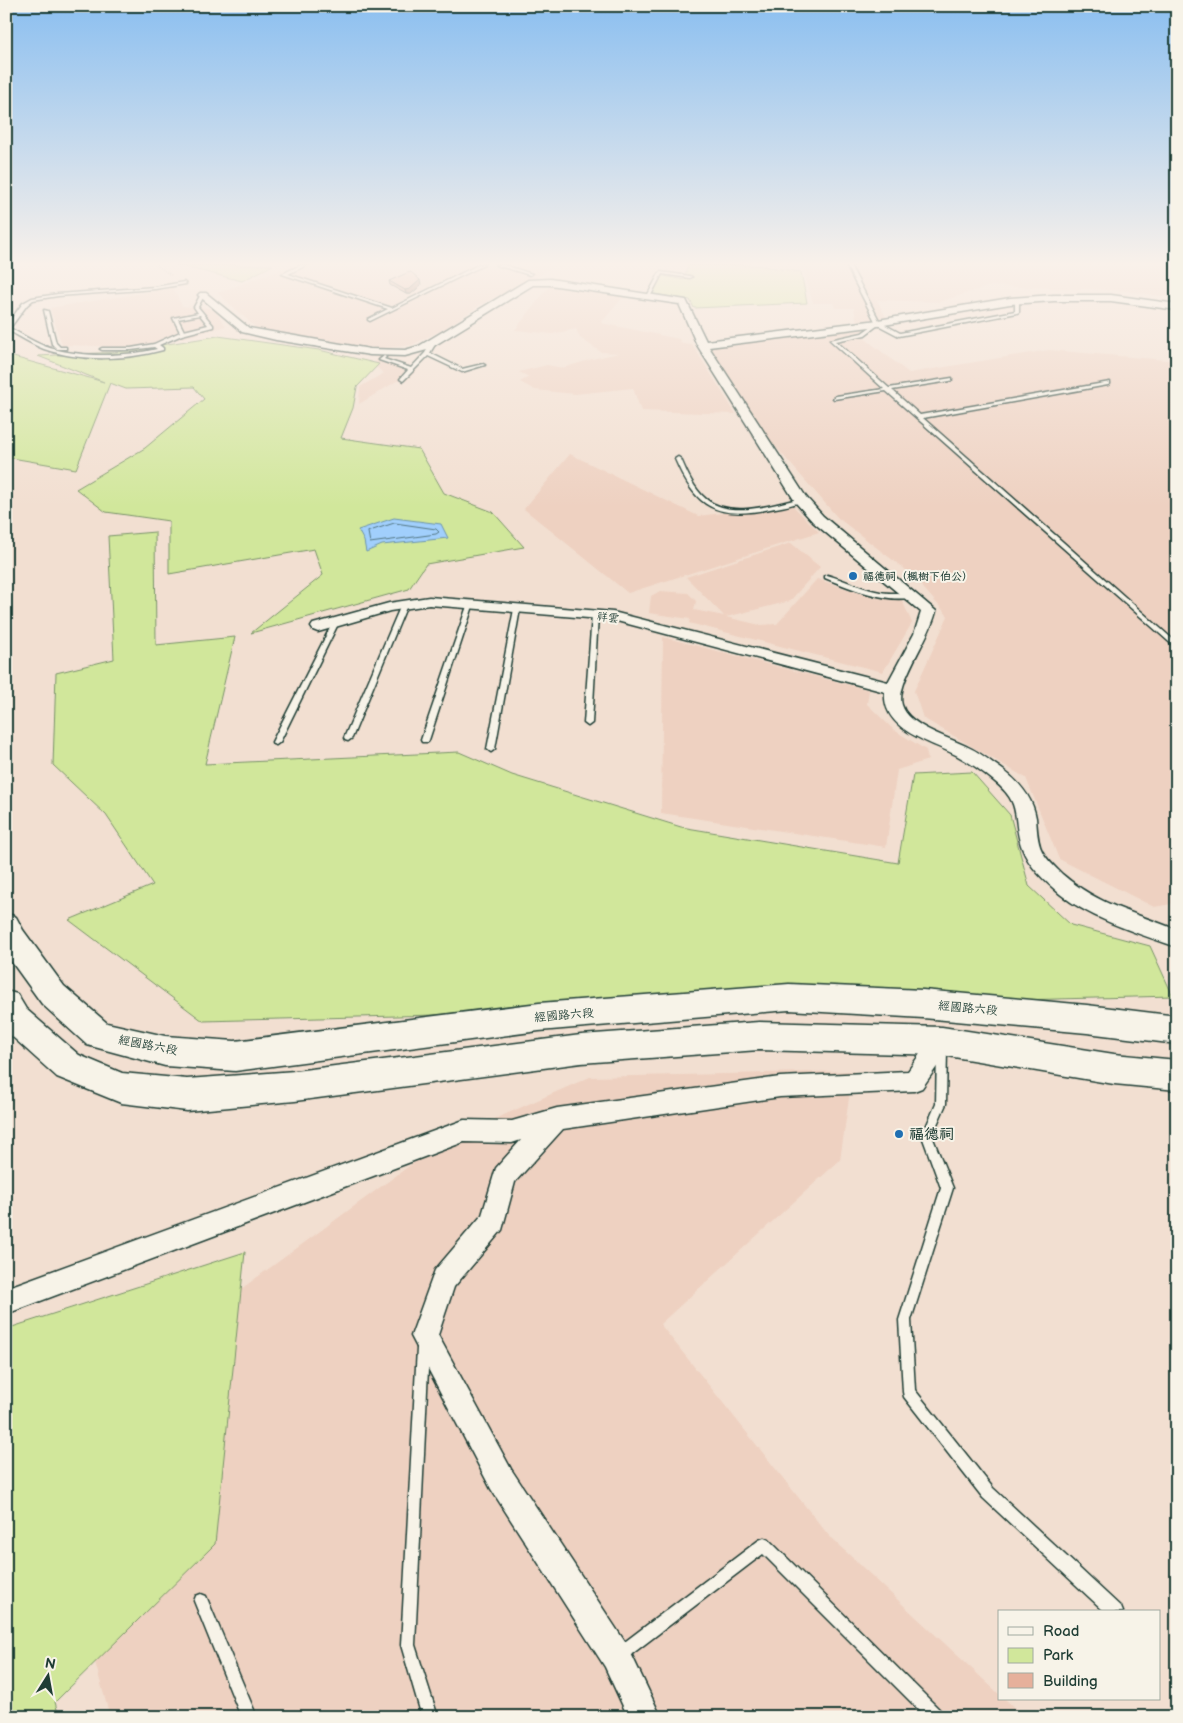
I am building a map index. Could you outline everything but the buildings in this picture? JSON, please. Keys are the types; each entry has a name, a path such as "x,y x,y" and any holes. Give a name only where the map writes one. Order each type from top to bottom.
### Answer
{"main road":[{"name":"經國路六段","path":"6,926 10,936 53,995 98,1035 165,1051 235,1056 539,1017 789,998 938,1005 1087,1019 1177,1030"},
{"path":"6,1004 15,1020 68,1066 121,1088 187,1095 295,1086 581,1049 749,1036 942,1041 1114,1069 1177,1075"},
{"path":"938,1005 942,1041"}],"street":[{"path":"329,345 370,352 405,353 427,345"},
{"path":"702,345 784,477 801,500 818,519 930,611 928,623 894,689 893,703 896,714 929,738 969,754 1004,779 1016,792 1024,806 1032,851 1045,869 1066,889 1090,904 1177,938"},
{"name":"祥雲","path":"318,627 404,605 430,601 470,606 613,616 894,689"},
{"path":"6,1301 464,1131 512,1132 557,1119 780,1087 914,1081 942,1041"},
{"path":"557,1119 504,1176 493,1221 444,1279 424,1336 501,1479 616,1656 645,1717"}],"lane":[{"path":"40,345 49,350 70,353 124,355 151,353 161,349 155,346 131,349 95,348"},
{"path":"56,345 59,348 77,348"},
{"path":"403,379 427,354 432,345"},
{"path":"838,345 1177,647"},
{"path":"427,354 462,372 483,365"},
{"path":"384,357 381,360 412,370"},
{"path":"836,398 950,379"},
{"path":"918,417 1108,382"},
{"path":"678,459 688,481 707,504 726,511 752,510 801,500"},
{"path":"827,577 860,590 885,596 912,595"},
{"path":"348,738 404,605"},
{"path":"425,740 470,606"},
{"path":"491,749 517,609"},
{"path":"588,723 595,615"},
{"path":"276,742 336,622"},
{"path":"942,1041 941,1104 927,1136 947,1188 905,1320 909,1392 988,1493 1114,1610"},
{"path":"424,1336 408,1645 430,1717"},
{"path":"616,1656 764,1545 937,1717"},
{"path":"201,1601 249,1717"}],"shaded area":[{"path":"76,345 144,345 133,347"},
{"path":"356,345 409,345 378,349"},
{"path":"591,345 693,345 736,414 641,411 633,388 575,394 535,390 520,382 529,377 519,372 547,365 563,368 619,353 601,352"},
{"path":"874,345 909,373 1049,350 1177,361 1177,903 1154,907 1059,859 1026,778 923,718 914,691 948,616 911,574 838,518 754,422 710,347"},
{"path":"380,355 391,355 388,360 419,368 406,381 397,381 359,404 360,387 384,373 373,365"},
{"path":"570,454 698,516 792,505 819,532 628,593 524,509"},
{"path":"791,543 820,567 790,601 726,617 760,625 777,624 817,579 875,598 902,600 912,623 883,672 689,623 690,619 649,613 651,596 660,591 688,593 696,601 694,610 724,616 686,577"},
{"path":"663,637 869,690 867,704 894,730 926,750 928,760 897,770 886,847 661,813"},
{"path":"853,1071 840,1160 660,1324 830,1537 998,1693 998,1700 1006,1700 1024,1717 110,1717 76,1592 215,1308 442,1142 590,1077"}],"green space":[{"path":"159,345 286,345 319,350 379,364 357,387 353,408 341,438 419,449 444,493 493,512 524,547 426,564 409,589 251,633 323,575 314,549 169,574 169,521 106,512 76,489 145,448 204,399 194,387 126,389 110,383 76,469 6,457 6,355 104,382 38,356 117,352"},
{"path":"155,532 156,645 235,637 205,764 459,752 512,775 681,827 898,863 913,775 972,772 1010,815 1029,886 1071,925 1150,946 1173,996 203,1021 69,920 153,885 106,815 53,765 56,673 114,659 108,536"},
{"path":"245,1252 215,1544 55,1702 59,1717 6,1717 6,1329"}],"water":[{"path":"394,518 441,524 448,538 382,545 366,552 364,541 358,530"}],"place":[{"name":"福德祠（楓樹下伯公）","path":"853,576"},
{"name":"福德祠","path":"899,1134"}]}
